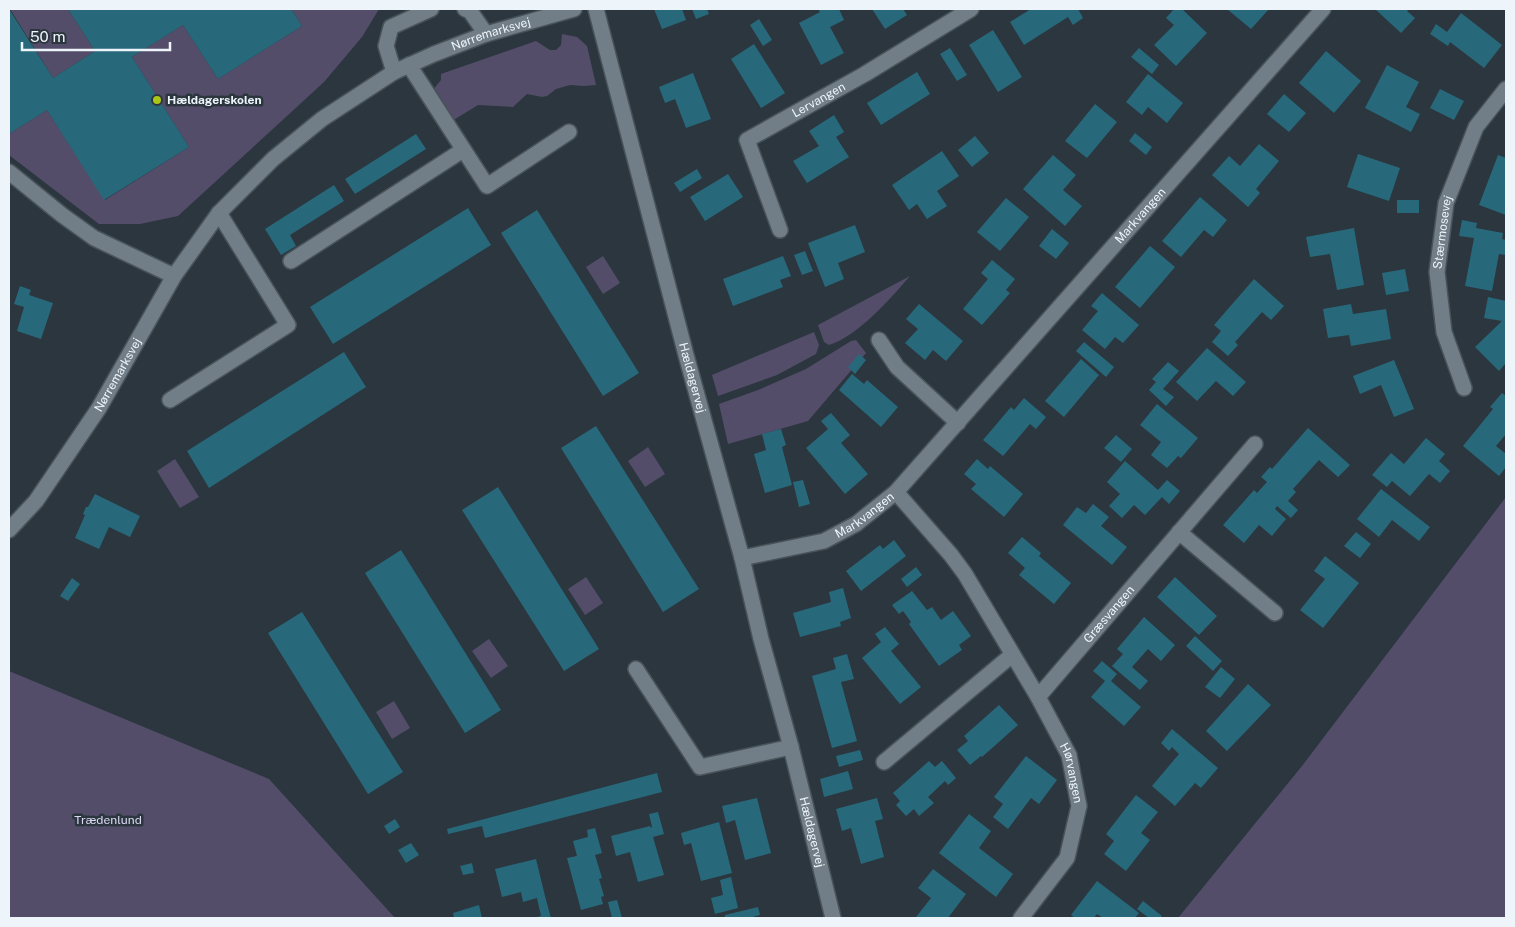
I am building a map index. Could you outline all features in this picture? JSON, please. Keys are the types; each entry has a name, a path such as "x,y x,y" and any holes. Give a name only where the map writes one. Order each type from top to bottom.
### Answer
{"street":[{"path":"394,72 386,46 391,27 431,9"},
{"path":"465,9 470,11 486,34"},
{"name":"Nørremarksvej","path":"9,530 36,501 99,408 174,276 219,213 272,159 322,119 394,72 486,34 574,9"},
{"name":"Hældagervej","path":"596,9 686,355 742,558 761,639 791,747 832,918"},
{"name":"Lervangen","path":"780,230 747,140 865,74 971,9"},
{"name":"Markvangen","path":"742,558 824,541 856,524 896,492 1323,9"},
{"path":"409,65 486,186 569,132"},
{"name":"Stærmosevej","path":"1464,388 1444,332 1437,272 1446,203 1476,127 1506,88"},
{"path":"291,261 464,150"},
{"path":"9,172 94,238 174,276"},
{"path":"170,400 288,325 219,213"},
{"path":"879,340 897,366 958,423"},
{"name":"Græsvangen","path":"1038,697 1255,444"},
{"name":"Hørvangen","path":"896,492 951,555 965,574 1038,697 1069,755 1078,806 1067,858 1021,918"},
{"path":"1179,532 1275,614"},
{"path":"884,762 1012,655"},
{"path":"636,669 700,767 791,747"}],"green space":[{"path":"10,9 68,9 95,51 53,78"},
{"path":"291,9 379,9 362,37 324,82 178,216 140,224 99,224 9,155 9,134 47,110 105,200 189,147 132,57 183,25 218,79 302,26"},
{"path":"562,34 577,37 587,46 596,85 570,85 556,89 547,96 542,97 527,94 513,107 478,105 452,121 432,91 441,80 441,74 536,41 550,50 556,50 561,45"},
{"path":"603,256 620,283 603,294 586,267"},
{"path":"910,276 873,316 851,334 829,345 824,342 818,325"},
{"path":"814,332 819,345 816,354 777,375 718,396 712,375"},
{"path":"856,340 866,353 808,421 728,444 719,404 758,390 806,369 851,341"},
{"path":"648,447 665,474 645,487 628,461"},
{"path":"175,459 199,497 180,508 157,471"},
{"path":"1506,497 1506,918 1178,918 1302,766"},
{"path":"586,577 603,603 585,615 568,589"},
{"path":"489,639 508,666 491,678 472,651"},
{"name":"Trædenlund","path":"9,671 269,779 395,918 9,918"},
{"path":"394,701 410,728 392,739 376,712"}],"building":[{"path":"9,9 53,78 95,51 68,9 291,9 302,26 218,79 183,25 132,57 189,147 104,200 47,110 9,134"},
{"path":"654,9 682,9 686,20 662,29"},
{"path":"692,9 707,9 709,14 696,19"},
{"path":"818,9 839,9 844,20 830,27 844,53 821,65 799,23 820,12"},
{"path":"872,9 903,9 907,15 885,29"},
{"path":"1031,9 1078,9 1083,18 1073,25 1068,17 1024,45 1010,22"},
{"path":"1174,9 1182,9 1207,33 1176,66 1154,45 1174,25 1166,18"},
{"path":"1227,9 1269,9 1251,29"},
{"path":"1377,9 1409,9 1407,11 1415,18 1401,33"},
{"path":"1461,13 1502,45 1484,68 1450,42 1448,46 1430,34 1436,24 1447,32"},
{"path":"759,19 772,40 763,46 750,25"},
{"path":"993,30 1022,77 998,92 969,45"},
{"path":"754,44 785,93 761,108 731,59"},
{"path":"950,48 967,75 957,81 940,54"},
{"path":"1139,48 1159,65 1152,74 1131,57"},
{"path":"1326,51 1361,81 1334,113 1299,83"},
{"path":"1387,65 1419,82 1406,107 1420,114 1411,132 1365,108"},
{"path":"917,72 930,94 881,125 867,103"},
{"path":"693,73 711,119 686,128 675,99 665,103 659,87"},
{"path":"1148,74 1183,103 1167,123 1148,107 1142,115 1126,102"},
{"path":"1440,89 1464,101 1454,120 1430,108"},
{"path":"1284,94 1306,113 1289,132 1267,114"},
{"path":"1095,104 1117,122 1087,158 1065,141"},
{"path":"834,115 844,132 836,137 849,157 807,183 793,161 819,146 809,131"},
{"path":"1135,133 1152,147 1146,155 1129,141"},
{"path":"416,134 426,149 355,194 345,179"},
{"path":"975,136 989,153 972,167 958,150"},
{"path":"1259,144 1279,161 1256,189 1260,193 1248,207 1212,175 1229,156 1240,166"},
{"path":"942,151 959,176 937,191 947,206 927,219 917,204 909,210 892,185"},
{"path":"1358,154 1400,168 1389,201 1347,187"},
{"path":"1053,155 1076,175 1063,190 1082,206 1065,226 1023,189"},
{"path":"1498,155 1506,158 1506,215 1479,205"},
{"path":"697,169 702,178 680,192 674,183"},
{"path":"728,174 743,197 705,221 690,197"},
{"path":"334,185 344,201 290,235 296,246 281,255 265,229"},
{"path":"1200,197 1227,220 1213,237 1204,230 1181,257 1162,241"},
{"path":"1006,198 1029,217 1000,251 977,232"},
{"path":"1397,200 1419,200 1419,213 1397,213"},
{"path":"468,208 491,245 333,344 310,307"},
{"path":"537,210 639,373 603,396 501,233"},
{"path":"1462,220 1477,223 1476,228 1503,233 1502,239 1506,240 1506,255 1499,254 1492,291 1465,286 1474,238 1459,236"},
{"path":"855,225 865,252 838,263 844,279 825,287 808,243"},
{"path":"1354,228 1364,285 1337,290 1330,254 1310,257 1306,237"},
{"path":"1052,229 1069,243 1056,259 1039,246"},
{"path":"1150,246 1175,267 1140,308 1115,287"},
{"path":"805,251 813,271 802,275 794,255"},
{"path":"783,256 791,276 780,280 783,287 733,306 723,279"},
{"path":"992,260 1015,279 1006,290 1010,293 982,325 963,309 988,279 981,273"},
{"path":"1405,269 1409,291 1386,295 1382,273"},
{"path":"1254,279 1284,306 1271,320 1262,312 1235,342 1238,345 1228,356 1212,342 1221,331 1214,325"},
{"path":"20,286 31,290 29,295 53,303 41,339 17,331 24,307 14,304"},
{"path":"1102,293 1139,325 1123,343 1115,337 1105,349 1082,330 1098,311 1091,306"},
{"path":"1488,297 1506,301 1506,363 1499,371 1475,347 1502,321 1484,318"},
{"path":"919,304 963,341 946,361 933,350 925,360 905,343 918,329 906,319"},
{"path":"1351,304 1353,314 1386,309 1391,339 1351,346 1349,335 1328,338 1323,309"},
{"path":"1084,342 1114,367 1106,377 1076,351"},
{"path":"1207,348 1246,382 1233,396 1216,381 1197,401 1176,382"},
{"path":"344,352 366,387 209,488 187,451"},
{"path":"859,354 866,360 855,374 848,367"},
{"path":"1081,359 1099,375 1064,417 1045,401"},
{"path":"1394,360 1414,409 1394,417 1381,385 1360,394 1353,376"},
{"path":"1168,362 1179,371 1163,389 1174,397 1166,406 1149,390 1156,382 1152,379"},
{"path":"852,374 864,384 867,380 898,407 881,427 839,390"},
{"path":"1502,393 1506,396 1506,434 1496,446 1506,454 1506,467 1499,476 1463,446 1493,409 1490,407"},
{"path":"1024,398 1046,417 1036,429 1030,424 1003,456 983,440 1011,407 1014,410"},
{"path":"1157,404 1198,438 1181,458 1178,456 1167,468 1151,455 1161,442 1140,425"},
{"path":"831,413 850,435 841,443 868,474 845,494 806,448 828,429 821,421"},
{"path":"596,426 699,589 663,612 561,448"},
{"path":"1308,428 1350,465 1338,477 1319,460 1293,489 1296,492 1288,501 1298,510 1291,518 1277,506 1275,509 1286,519 1272,536 1259,525 1244,543 1223,525 1254,490 1257,493 1267,482 1261,477 1270,467 1272,469"},
{"path":"781,429 786,445 782,447 792,485 765,493 754,454 766,450 762,434"},
{"path":"1116,435 1132,449 1121,462 1104,448"},
{"path":"1426,438 1445,454 1439,461 1450,471 1440,483 1429,474 1410,496 1392,481 1387,487 1372,475 1391,453 1404,464"},
{"path":"977,459 988,469 990,466 1023,494 1004,517 971,489 976,484 964,474"},
{"path":"1125,461 1158,490 1167,480 1180,491 1169,504 1162,497 1145,515 1134,505 1122,518 1109,506 1120,494 1107,482"},
{"path":"803,480 810,504 799,507 793,482"},
{"path":"498,487 599,649 564,671 462,510"},
{"path":"1381,489 1430,527 1419,541 1392,520 1379,537 1357,519"},
{"path":"95,494 140,516 130,537 109,527 99,549 75,538 85,515 83,514 86,507 88,507"},
{"path":"1093,504 1109,517 1101,526 1127,547 1112,565 1063,525 1077,507 1086,513"},
{"path":"1356,532 1371,544 1360,558 1344,546"},
{"path":"1022,537 1041,553 1039,556 1071,583 1054,604 1019,575 1025,568 1008,553"},
{"path":"894,540 906,556 861,591 846,571 880,545 883,549"},
{"path":"401,550 501,710 465,733 365,573"},
{"path":"1325,556 1359,583 1323,628 1300,610 1325,579 1314,571"},
{"path":"916,567 922,575 907,587 901,579"},
{"path":"1175,577 1217,616 1199,635 1157,597"},
{"path":"72,578 80,584 68,601 60,596"},
{"path":"843,588 851,618 840,622 841,626 800,637 793,613 831,602 829,592"},
{"path":"912,591 927,610 932,607 941,620 953,611 971,636 959,645 962,650 939,666 909,624 911,622 903,611 899,614 892,605"},
{"path":"302,612 403,772 368,794 268,633"},
{"path":"1144,617 1175,645 1161,661 1148,649 1132,667 1148,681 1140,690 1112,666 1123,654 1117,649"},
{"path":"885,627 899,644 891,651 921,687 900,704 862,658 881,642 875,634"},
{"path":"1195,636 1222,661 1213,671 1186,646"},
{"path":"847,654 854,679 841,682 857,741 832,748 812,676 836,669 833,658"},
{"path":"1102,661 1117,674 1111,681 1141,707 1124,726 1091,697 1105,681 1093,671"},
{"path":"1221,667 1235,679 1220,698 1205,687"},
{"path":"1248,684 1271,705 1227,751 1206,731"},
{"path":"999,705 1018,725 982,757 970,765 957,750 968,741 964,736"},
{"path":"1172,729 1218,768 1201,788 1195,783 1175,806 1152,786 1179,754 1172,747 1169,751 1161,743"},
{"path":"860,750 863,760 839,767 836,756"},
{"path":"1026,756 1057,780 1039,804 1031,798 1008,829 993,817 1003,804 994,797"},
{"path":"929,761 935,767 942,761 956,778 948,785 945,781 928,797 934,803 919,816 914,809 906,816 896,805 900,801 893,793"},
{"path":"848,771 853,789 824,797 820,779"},
{"path":"657,773 662,792 485,838 482,826 448,834 447,829"},
{"path":"1136,795 1158,812 1141,833 1150,840 1126,871 1104,854 1114,841 1106,834"},
{"path":"757,798 771,853 745,860 735,820 726,823 722,806"},
{"path":"877,798 883,819 875,821 884,857 861,864 851,828 842,831 836,809"},
{"path":"658,812 664,834 653,837 664,875 638,882 630,852 616,856 611,836 650,826 651,828 649,814"},
{"path":"969,814 991,831 979,848 1013,874 996,897 939,853"},
{"path":"395,819 400,827 389,834 384,826"},
{"path":"719,822 732,873 701,881 691,843 684,845 681,833"},
{"path":"595,828 602,853 595,855 602,878 599,879 604,896 601,897 603,904 581,910 567,858 577,856 573,841 588,837 587,830"},
{"path":"411,843 419,855 406,863 398,850"},
{"path":"536,859 551,918 537,918 541,916 537,898 523,902 521,892 502,897 495,869"},
{"path":"472,863 474,873 463,875 460,866"},
{"path":"933,869 966,894 948,918 917,918 931,898 918,888"},
{"path":"731,877 738,908 715,914 711,898 723,895 720,880"},
{"path":"1097,881 1139,913 1135,918 1103,918 1097,914 1094,918 1075,918 1071,915"},
{"path":"617,900 622,918 612,918 608,902"},
{"path":"1143,901 1162,916 1160,918 1149,918 1137,909"},
{"path":"479,905 482,918 454,918 453,913"},
{"path":"758,907 760,915 749,918 725,918 725,915"}],"place":[{"name":"Hældagerskolen","path":"157,100"}]}
